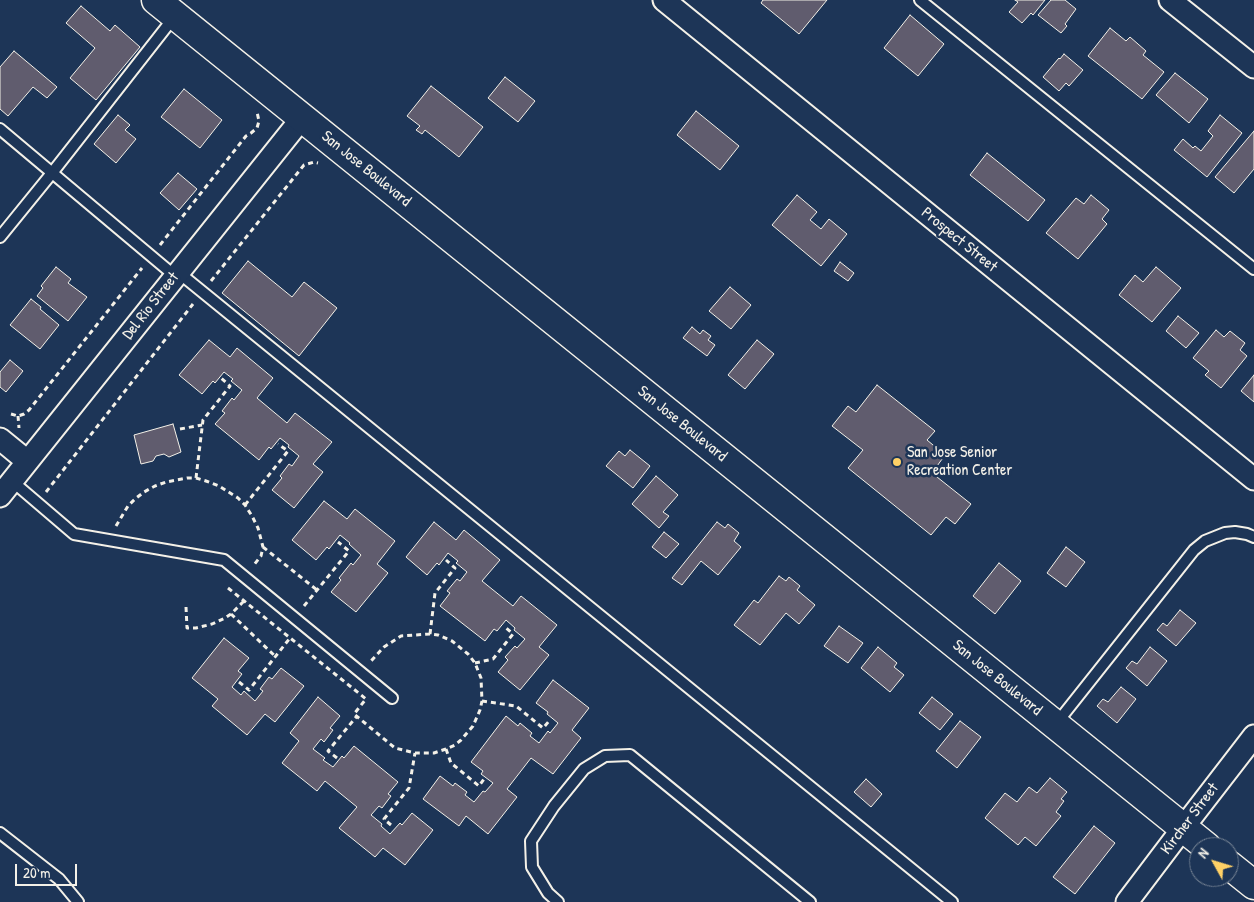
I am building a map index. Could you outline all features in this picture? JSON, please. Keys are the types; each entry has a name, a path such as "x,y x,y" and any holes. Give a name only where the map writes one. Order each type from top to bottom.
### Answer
{"street":[{"name":"Prospect Street","path":"664,0 1254,479"},
{"path":"1170,0 1254,68"},
{"name":"San Jose Boulevard","path":"166,8 1194,837"},
{"name":"Del Rio Street","path":"6,488 302,118"},
{"path":"0,438 27,461"},
{"name":"Kircher Street","path":"1127,902 1254,736"},
{"path":"1239,873 1254,885"}],"lane":[{"path":"920,0 1254,269"},
{"path":"0,237 52,173 166,8"},
{"path":"0,129 176,274 203,292 952,902"},
{"path":"6,488 74,534 224,560 392,698"},
{"path":"1055,725 1194,550 1205,541 1225,533 1235,532 1254,537"},
{"path":"558,902 548,893 532,867 531,841 554,806 584,769 605,756 630,755 810,902"},
{"path":"0,833 59,879 78,902"}],"path":[{"path":"52,497 46,492 304,166 314,162 322,164"},
{"path":"196,478 203,420 230,386 220,377"},
{"path":"180,429 202,425"},
{"path":"245,505 288,451 278,444"},
{"path":"124,528 116,526 128,506 144,492 166,482 196,478 219,486 238,498 252,516 258,528 263,547 261,556 252,568"},
{"path":"263,547 317,590"},
{"path":"430,634 435,594 455,568 446,560"},
{"path":"186,607 187,628 196,628 219,622 231,614 244,600"},
{"path":"231,614 276,657"},
{"path":"475,663 493,659 513,634 504,627"},
{"path":"239,682 249,690 290,638"},
{"path":"482,701 516,706 544,728 550,720"},
{"path":"336,758 328,751 357,716"},
{"path":"446,749 451,763 479,786 484,779"},
{"path":"392,825 384,819 409,788 415,753"}],"building":[{"path":"763,0 827,0 799,34 761,3"},
{"path":"1015,0 1045,0 1033,15 1031,13 1022,23 1009,12 1018,2"},
{"path":"1051,0 1065,0 1076,9 1061,33 1038,15"},
{"path":"81,6 110,31 115,25 140,47 96,100 70,78 95,48 66,23"},
{"path":"910,15 944,44 918,76 884,48"},
{"path":"1110,28 1126,41 1130,37 1146,51 1143,55 1164,72 1142,99 1088,56"},
{"path":"14,51 57,87 47,98 33,87 8,116 0,109 0,67"},
{"path":"1064,54 1083,70 1069,86 1066,83 1059,91 1043,77"},
{"path":"1175,73 1208,99 1189,123 1156,95"},
{"path":"505,77 535,101 518,122 488,98"},
{"path":"431,86 483,127 459,157 425,130 422,134 416,130 420,126 407,116"},
{"path":"184,89 222,120 200,148 161,117"},
{"path":"696,111 739,146 720,170 677,135"},
{"path":"118,115 130,125 125,130 136,139 116,163 94,144"},
{"path":"1220,115 1242,133 1207,177 1174,150 1183,139 1193,148 1195,146 1201,151 1213,136 1208,131"},
{"path":"1254,131 1254,169 1234,193 1215,177"},
{"path":"987,153 1045,200 1028,221 970,175"},
{"path":"178,173 197,189 179,210 160,193"},
{"path":"797,195 817,212 810,220 821,229 829,219 847,234 821,266 772,225"},
{"path":"1091,195 1109,210 1102,219 1107,224 1078,259 1046,233 1076,198 1084,204"},
{"path":"248,261 292,297 304,282 337,308 299,356 222,293"},
{"path":"840,262 854,273 848,281 834,271"},
{"path":"56,267 71,279 68,283 87,297 68,321 37,296 43,288 41,286"},
{"path":"1156,267 1181,288 1152,322 1119,295 1135,275 1143,282"},
{"path":"730,287 751,305 731,329 709,311"},
{"path":"31,299 59,325 40,349 10,325"},
{"path":"1178,316 1199,333 1186,348 1166,331"},
{"path":"692,327 700,334 703,330 711,336 708,340 715,345 707,356 683,338"},
{"path":"1216,330 1224,337 1230,331 1245,343 1240,350 1247,356 1221,388 1205,375 1209,371 1193,358"},
{"path":"209,340 230,357 237,348 273,378 257,398 287,423 295,413 332,442 313,464 323,472 294,508 272,490 282,478 280,476 289,464 292,466 299,456 288,447 289,445 280,438 271,449 269,447 259,460 215,424 225,413 222,411 232,398 234,400 242,390 231,381 233,379 224,372 202,394 179,375"},
{"path":"757,340 774,354 745,389 728,375"},
{"path":"10,360 23,371 6,392 0,387 0,372"},
{"path":"1254,375 1254,402 1241,391"},
{"name":"San Jose Senior Recreation Center","path":"877,385 935,431 927,440 945,455 932,473 971,504 955,524 946,517 931,535 848,468 863,450 832,426 848,406 856,412"},
{"path":"173,424 181,452 169,457 164,454 156,456 153,461 141,464 134,435"},
{"path":"630,450 650,466 633,488 606,466 619,451 625,456"},
{"path":"656,476 678,495 663,512 669,516 659,528 632,504"},
{"path":"324,501 347,519 355,509 395,541 377,564 388,573 356,612 331,592 351,563 353,565 361,555 340,535 329,549 327,547 316,560 292,540"},
{"path":"434,522 456,540 464,530 500,560 482,581 513,606 521,596 557,625 539,647 549,655 520,690 498,672 508,660 505,657 525,639 506,620 497,631 494,629 485,641 440,606 450,593 447,591 457,579 460,581 467,572 448,553 439,565 437,563 427,575 406,557"},
{"path":"717,522 725,528 728,524 739,533 734,541 741,547 718,575 701,561 682,585 672,578"},
{"path":"664,532 679,544 666,558 652,547"},
{"path":"1066,547 1085,562 1066,587 1047,573"},
{"path":"999,563 1021,581 995,614 973,596"},
{"path":"779,576 786,581 789,577 800,586 797,590 815,605 799,624 786,613 760,645 734,625 754,600 758,603"},
{"path":"1180,610 1196,623 1176,646 1157,630 1163,623 1167,626"},
{"path":"839,626 863,643 848,663 824,646"},
{"path":"224,638 249,658 238,671 242,674 232,687 241,695 244,691 255,701 263,691 260,689 269,677 272,679 281,668 304,686 275,722 265,714 247,735 212,706 218,699 192,678"},
{"path":"878,647 897,663 894,667 904,675 890,692 861,668"},
{"path":"1150,647 1167,661 1147,686 1126,668 1132,661 1137,664"},
{"path":"553,680 589,708 572,730 581,738 553,774 531,758 507,789 517,797 488,834 466,816 459,826 423,799 440,776 453,786 455,783 467,792 465,795 474,802 483,791 485,792 493,783 481,774 483,771 471,762 506,716 518,726 520,723 532,733 530,736 539,743 548,731 550,733 558,723 536,703"},
{"path":"1121,687 1136,699 1117,723 1097,706 1103,699 1108,702"},
{"path":"318,697 340,716 330,728 333,730 324,742 321,739 313,749 333,767 354,746 398,782 388,794 391,796 382,808 379,806 371,815 390,834 400,823 402,825 412,813 433,830 405,865 383,848 375,857 339,828 357,807 325,781 317,791 282,763 299,741 290,733"},
{"path":"932,697 953,714 940,730 919,713"},
{"path":"960,721 981,737 957,768 936,751"},
{"path":"1050,778 1067,792 1061,799 1064,801 1056,812 1061,816 1036,846 1025,837 1018,845 985,818 1005,793 1017,802 1029,787 1037,793"},
{"path":"866,779 882,794 871,807 854,792"},
{"path":"1094,826 1115,843 1075,894 1053,877"}],"place":[{"name":"San Jose Senior Recreation Center","path":"897,462"}]}
